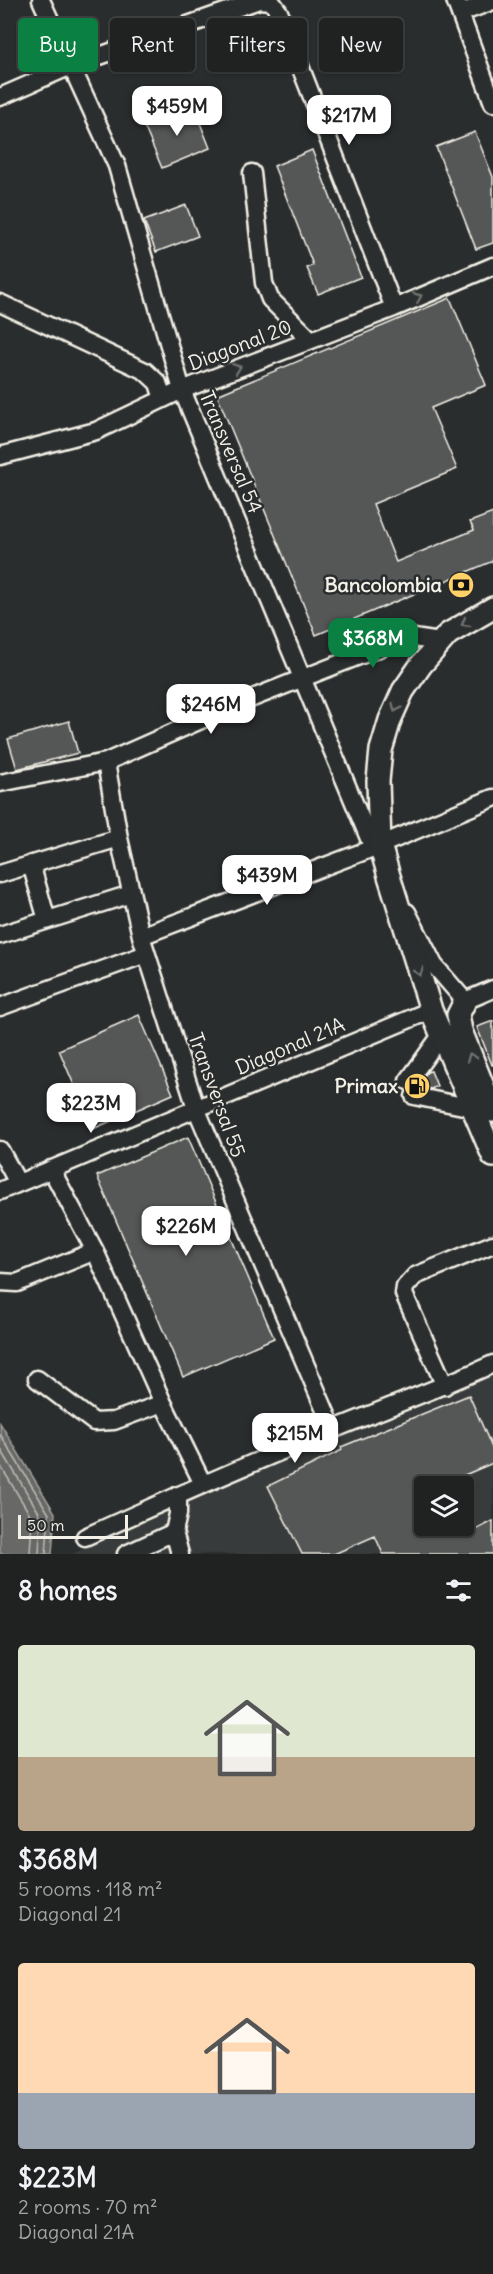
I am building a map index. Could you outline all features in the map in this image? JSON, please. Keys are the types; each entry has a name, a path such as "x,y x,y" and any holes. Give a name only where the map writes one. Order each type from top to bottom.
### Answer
{"main road":[{"path":"483,1109 431,1010 389,876 376,846 381,750 390,720 403,691 440,642 458,627 493,608"},
{"path":"465,1001 458,1015 493,1156"}],"street":[{"name":"Transversal 54","path":"41,0 49,18"},
{"path":"98,57 259,0 271,1 279,12 394,308"},
{"path":"493,1 458,7 493,103"},
{"path":"0,97 57,72"},
{"name":"Transversal 54","path":"74,72 117,166 182,390 376,846"},
{"path":"252,173 264,283 270,299 311,340"},
{"name":"Diagonal 20","path":"0,456 96,431 182,390 394,308 493,266"},
{"path":"0,303 145,371 158,383 163,399"},
{"path":"0,783 106,762 235,705 407,637 440,642"},
{"name":"Transversal 55","path":"106,762 119,838 141,936 196,1108 333,1429"},
{"path":"141,936 376,846 493,798"},
{"path":"0,874 119,838"},
{"path":"31,864 47,920"},
{"path":"389,876 434,965 465,1001 493,989"},
{"path":"0,935 131,894"},
{"path":"0,1007 146,954"},
{"name":"Diagonal 21A","path":"0,1191 431,1010"},
{"path":"442,1034 411,1088 483,1109"},
{"path":"0,1150 18,1183"},
{"path":"51,1169 95,1251 163,1403 203,1484"},
{"path":"445,1386 404,1294 405,1287 415,1276 493,1244"},
{"path":"0,1282 17,1283 95,1251"},
{"path":"85,1537 203,1484 333,1429 445,1386 493,1364"},
{"path":"37,1379 94,1422 114,1421 163,1403"},
{"path":"178,1495 178,1514 174,1532 180,1554"},
{"path":"126,1554 174,1532"}],"shaded area":[{"path":"493,1369 493,1554 72,1554"}],"water":[{"path":"0,1423 55,1513 52,1554 0,1554"}],"building":[{"path":"193,105 210,148 162,168 144,126"},
{"path":"475,132 493,177 493,243 476,249 436,147"},
{"path":"312,150 361,277 318,294 307,268 313,265 274,166"},
{"path":"186,205 198,236 156,252 144,221"},
{"path":"450,298 486,385 431,408 457,469 373,504 396,562 474,530 470,522 493,513 493,561 316,635 217,395"},
{"path":"69,721 78,753 17,769 8,739"},
{"path":"139,1015 173,1094 93,1129 59,1050"},
{"path":"493,1021 493,1065 492,1065 477,1027"},
{"path":"431,1071 437,1086 431,1089 417,1086 427,1072"},
{"path":"188,1137 274,1338 183,1377 97,1176"},
{"path":"469,1395 493,1450 493,1463 462,1476 414,1476 414,1536 474,1536 474,1531 493,1521 493,1554 383,1554 375,1536 334,1554 302,1554 268,1486 342,1450 341,1447"}],"place":[{"name":"Bancolombia","path":"461,585"},
{"name":"Primax","path":"417,1086"}]}
